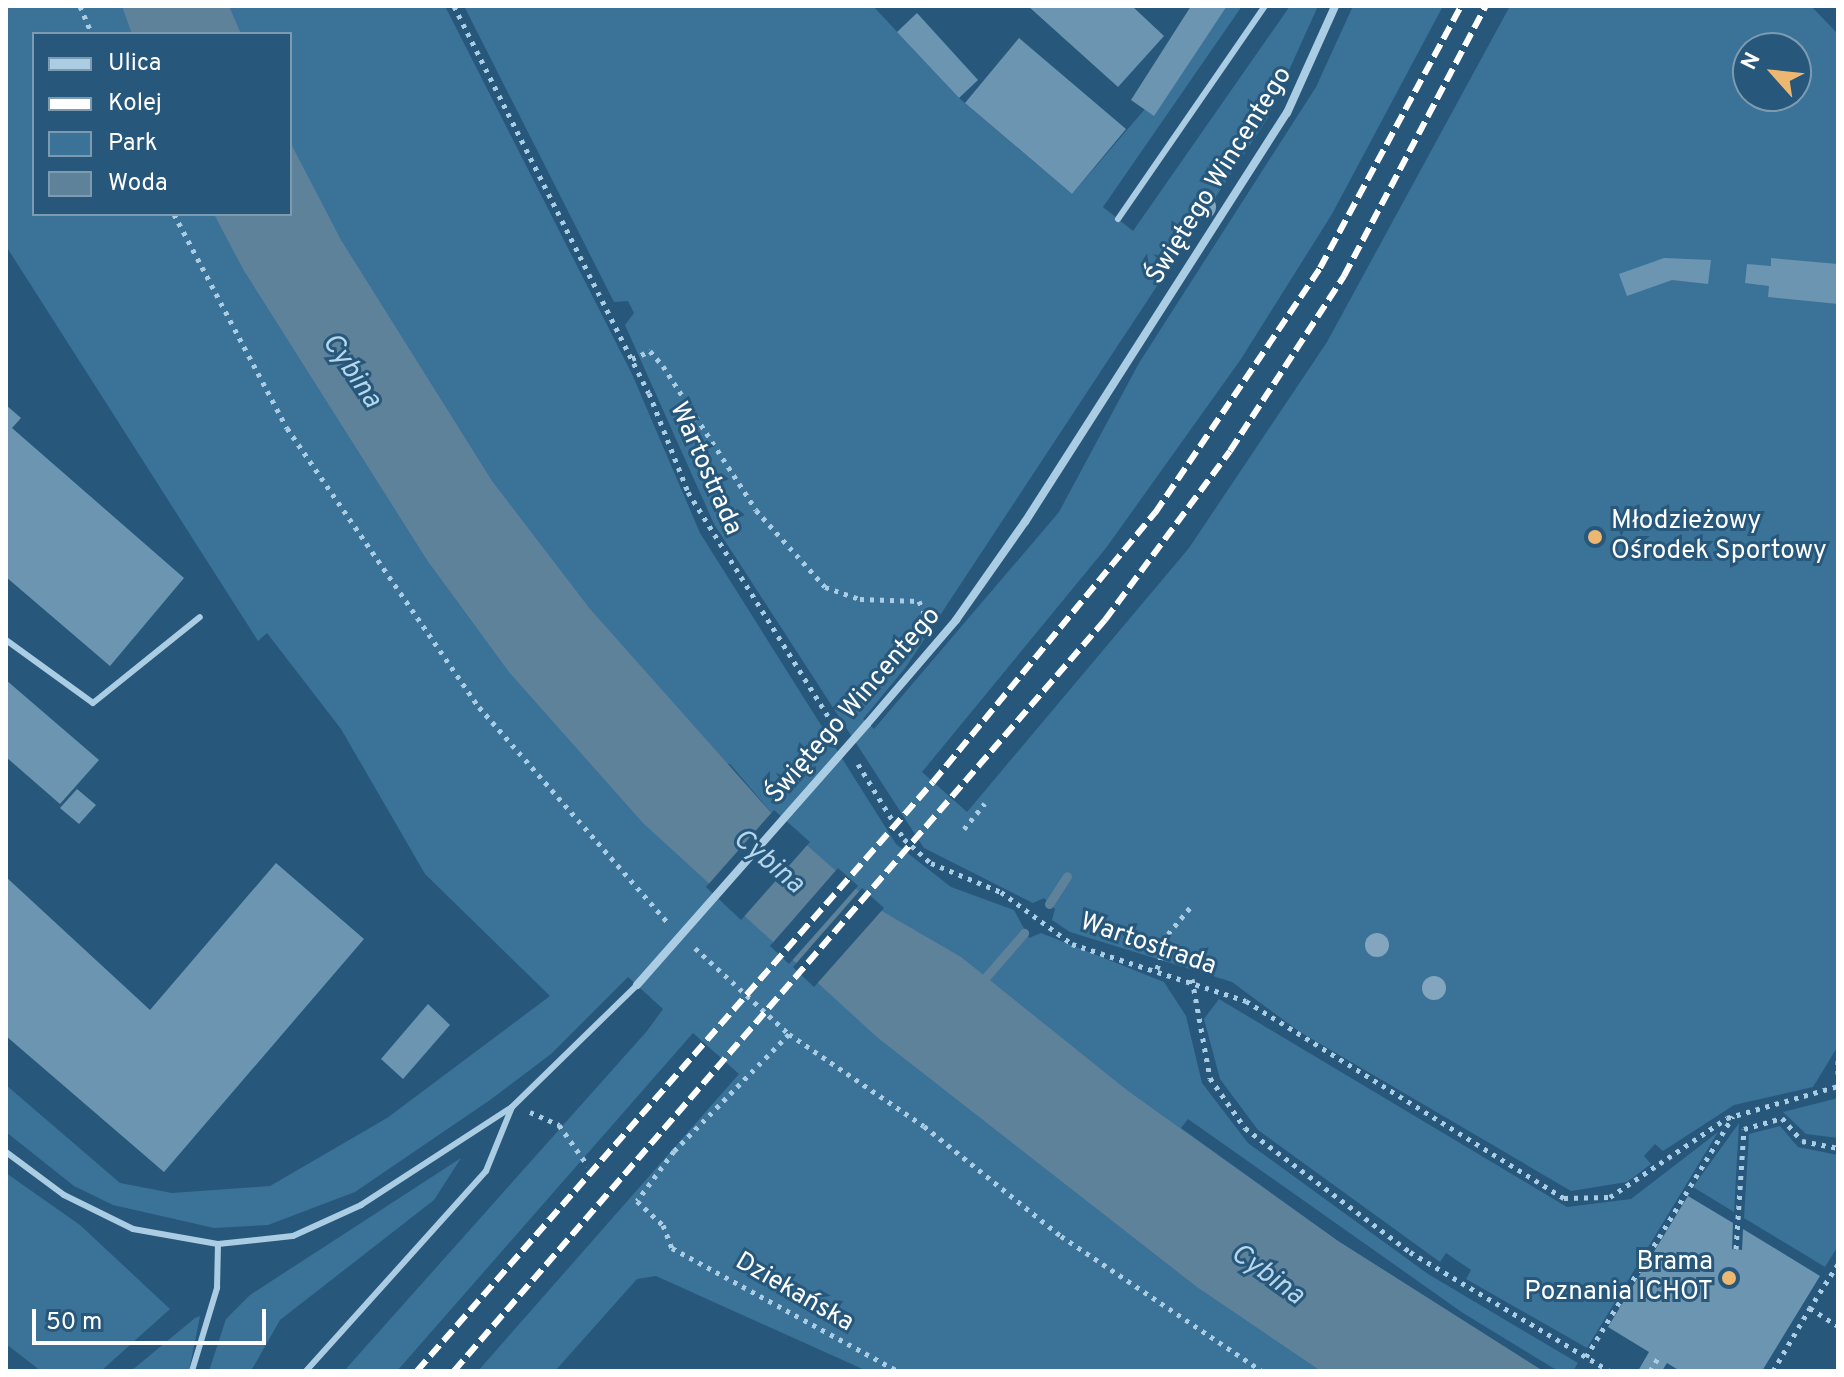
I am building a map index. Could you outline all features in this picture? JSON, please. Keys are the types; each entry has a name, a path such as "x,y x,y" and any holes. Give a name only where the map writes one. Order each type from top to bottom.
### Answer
{"street":[{"name":"Świętego Wincentego","path":"637,985 936,645 1025,522 1287,113 1335,6"}],"lane":[{"path":"1118,219 1265,6"},
{"path":"6,640 93,703 200,617"},
{"name":"Świętego Wincentego","path":"6,1152 109,1220 218,1244 315,1228 512,1107 637,985"},
{"path":"306,1371 486,1171 512,1107"},
{"path":"192,1371 217,1288 218,1244"}],"path":[{"path":"80,6 91,32"},
{"name":"Wartostrada","path":"454,6 632,359 720,552 844,741"},
{"path":"175,216 287,428 479,707 623,879 681,935"},
{"path":"632,359 650,351 663,366 756,510 825,587 860,599 919,601 936,645"},
{"name":"Wartostrada","path":"852,754 904,839 931,863 1001,892 1072,944 1192,979 1246,1001 1564,1198 1610,1197 1734,1115 1838,1086"},
{"path":"964,829 985,803"},
{"path":"1157,969 1168,934 1190,908"},
{"path":"692,945 789,1034 924,1126 1061,1236 1262,1371"},
{"path":"1192,979 1210,1078 1245,1128 1410,1252 1610,1371"},
{"name":"Dziekańska","path":"789,1034 674,1151 637,1201 663,1225 672,1248 898,1371"},
{"path":"1838,1060 1838,1074"},
{"path":"512,1107 559,1125 588,1166"},
{"path":"1586,1357 1734,1115"},
{"path":"1736,1249 1744,1129 1782,1118 1802,1141 1838,1148"},
{"path":"1767,1365 1774,1370 1838,1264"},
{"path":"1810,1308 1838,1326"},
{"path":"1650,1371 1658,1358"}],"green space":[{"path":"6,6 157,6 154,32 32,32 32,216 241,216 389,450 1360,1371 867,1371 656,1276 637,1279 555,1371 478,1371 739,1074 693,1033 397,1371 344,1371 647,1031 663,1009 628,977 551,1054 490,1100 355,1192 268,1225 214,1228 113,1205 74,1186 6,1132 6,1085 120,1183 172,1193 270,1186 387,1118 550,996 425,874 341,729 267,633 258,641 6,246"},
{"path":"165,6 445,6 632,374 700,533 896,844 951,887 1014,910 1029,938 1041,933 1164,982 1186,1016 1202,1083 1248,1143 1428,1274 1578,1363 1573,1371 1558,1371 1463,1313 1188,1119 1181,1128 1338,1241 1543,1371 1227,1225 775,817 730,764 699,762 291,216 292,32 180,32"},
{"path":"464,6 873,6 959,98 1072,194 1145,109 1154,115 1227,6 1242,6 1103,207 1133,231 1290,6 1318,6 1267,119 906,667 863,719 874,729 1059,512 1139,363 1316,87 1353,6 1443,6 1332,214 1241,359 1106,548 922,772 967,812 1189,548 1327,342 1510,6 1811,6 1838,34 1838,1046 1813,1087 1734,1105 1663,1151 1655,1144 1644,1156 1651,1164 1627,1182 1571,1191 1300,1032 1232,982 1070,932 1052,920 1055,909 1044,898 1033,903 924,848 714,524 625,325 634,313 628,301 614,302"},
{"path":"1219,999 1567,1207 1631,1199 1718,1132 1587,1348 1466,1279 1471,1270 1446,1253 1440,1262 1258,1130 1220,1079 1204,1019"},
{"path":"1838,1098 1838,1138 1806,1134 1783,1112"},
{"path":"1739,1123 1734,1212 1693,1187"},
{"path":"1780,1126 1798,1147 1838,1155 1838,1246 1825,1267 1744,1218 1749,1134"},
{"path":"461,1158 434,1200 280,1320 251,1371 209,1371 226,1319 250,1295"},
{"path":"6,1173 80,1225 170,1309 101,1371 41,1371 6,1344"},
{"path":"200,1316 189,1371 131,1371 195,1318"}],"water":[{"path":"122,6 229,6 240,32 131,32"},
{"name":"Cybina","path":"292,146 341,240 492,481 590,609 775,817 880,910 961,957 1128,1091 1338,1241 1543,1371 1321,1371 1197,1287 878,1038 643,823 509,672 427,560 243,269 215,216 292,216"}],"pier":[{"path":"774,810 810,842 741,920 706,887"},
{"path":"838,868 858,886 789,964 770,946"},
{"path":"862,888 884,908 814,987 793,967"}],"building":[{"path":"1028,6 1132,6 1164,36 1118,87"},
{"path":"1191,6 1227,6 1154,116 1131,100"},
{"path":"917,13 978,80 959,98 897,32"},
{"path":"1019,38 1126,129 1072,194 965,103"},
{"path":"1664,258 1711,260 1708,284 1672,280 1627,296 1619,274"},
{"path":"1771,258 1838,264 1838,304 1768,297 1769,286 1745,283 1747,264 1771,266"},
{"path":"6,405 21,418 12,428 184,578 110,666 6,577"},
{"path":"6,680 99,760 60,804 6,757"},
{"path":"77,789 96,805 79,824 60,808"},
{"path":"276,863 364,939 164,1172 6,1036 6,877 150,1010"},
{"path":"428,1004 450,1025 403,1079 381,1059"},
{"name":"Brama Poznania ICHOT","path":"1688,1196 1733,1223 1732,1249 1742,1250 1743,1229 1820,1276 1762,1371 1680,1371 1667,1363 1662,1371 1638,1371 1649,1352 1608,1327"}],"waterway":[{"path":"1049,904 1067,876"},
{"path":"979,985 1024,933"}],"railway":[{"path":"417,1371 933,782 1155,513 1320,268 1461,6"},
{"path":"454,1371 1105,620 1230,451 1344,276 1486,6"}],"place":[{"name":"Młodzieżowy Ośrodek Sportowy","path":"1595,537"},
{"name":"Brama Poznania ICHOT","path":"1729,1278"}]}
